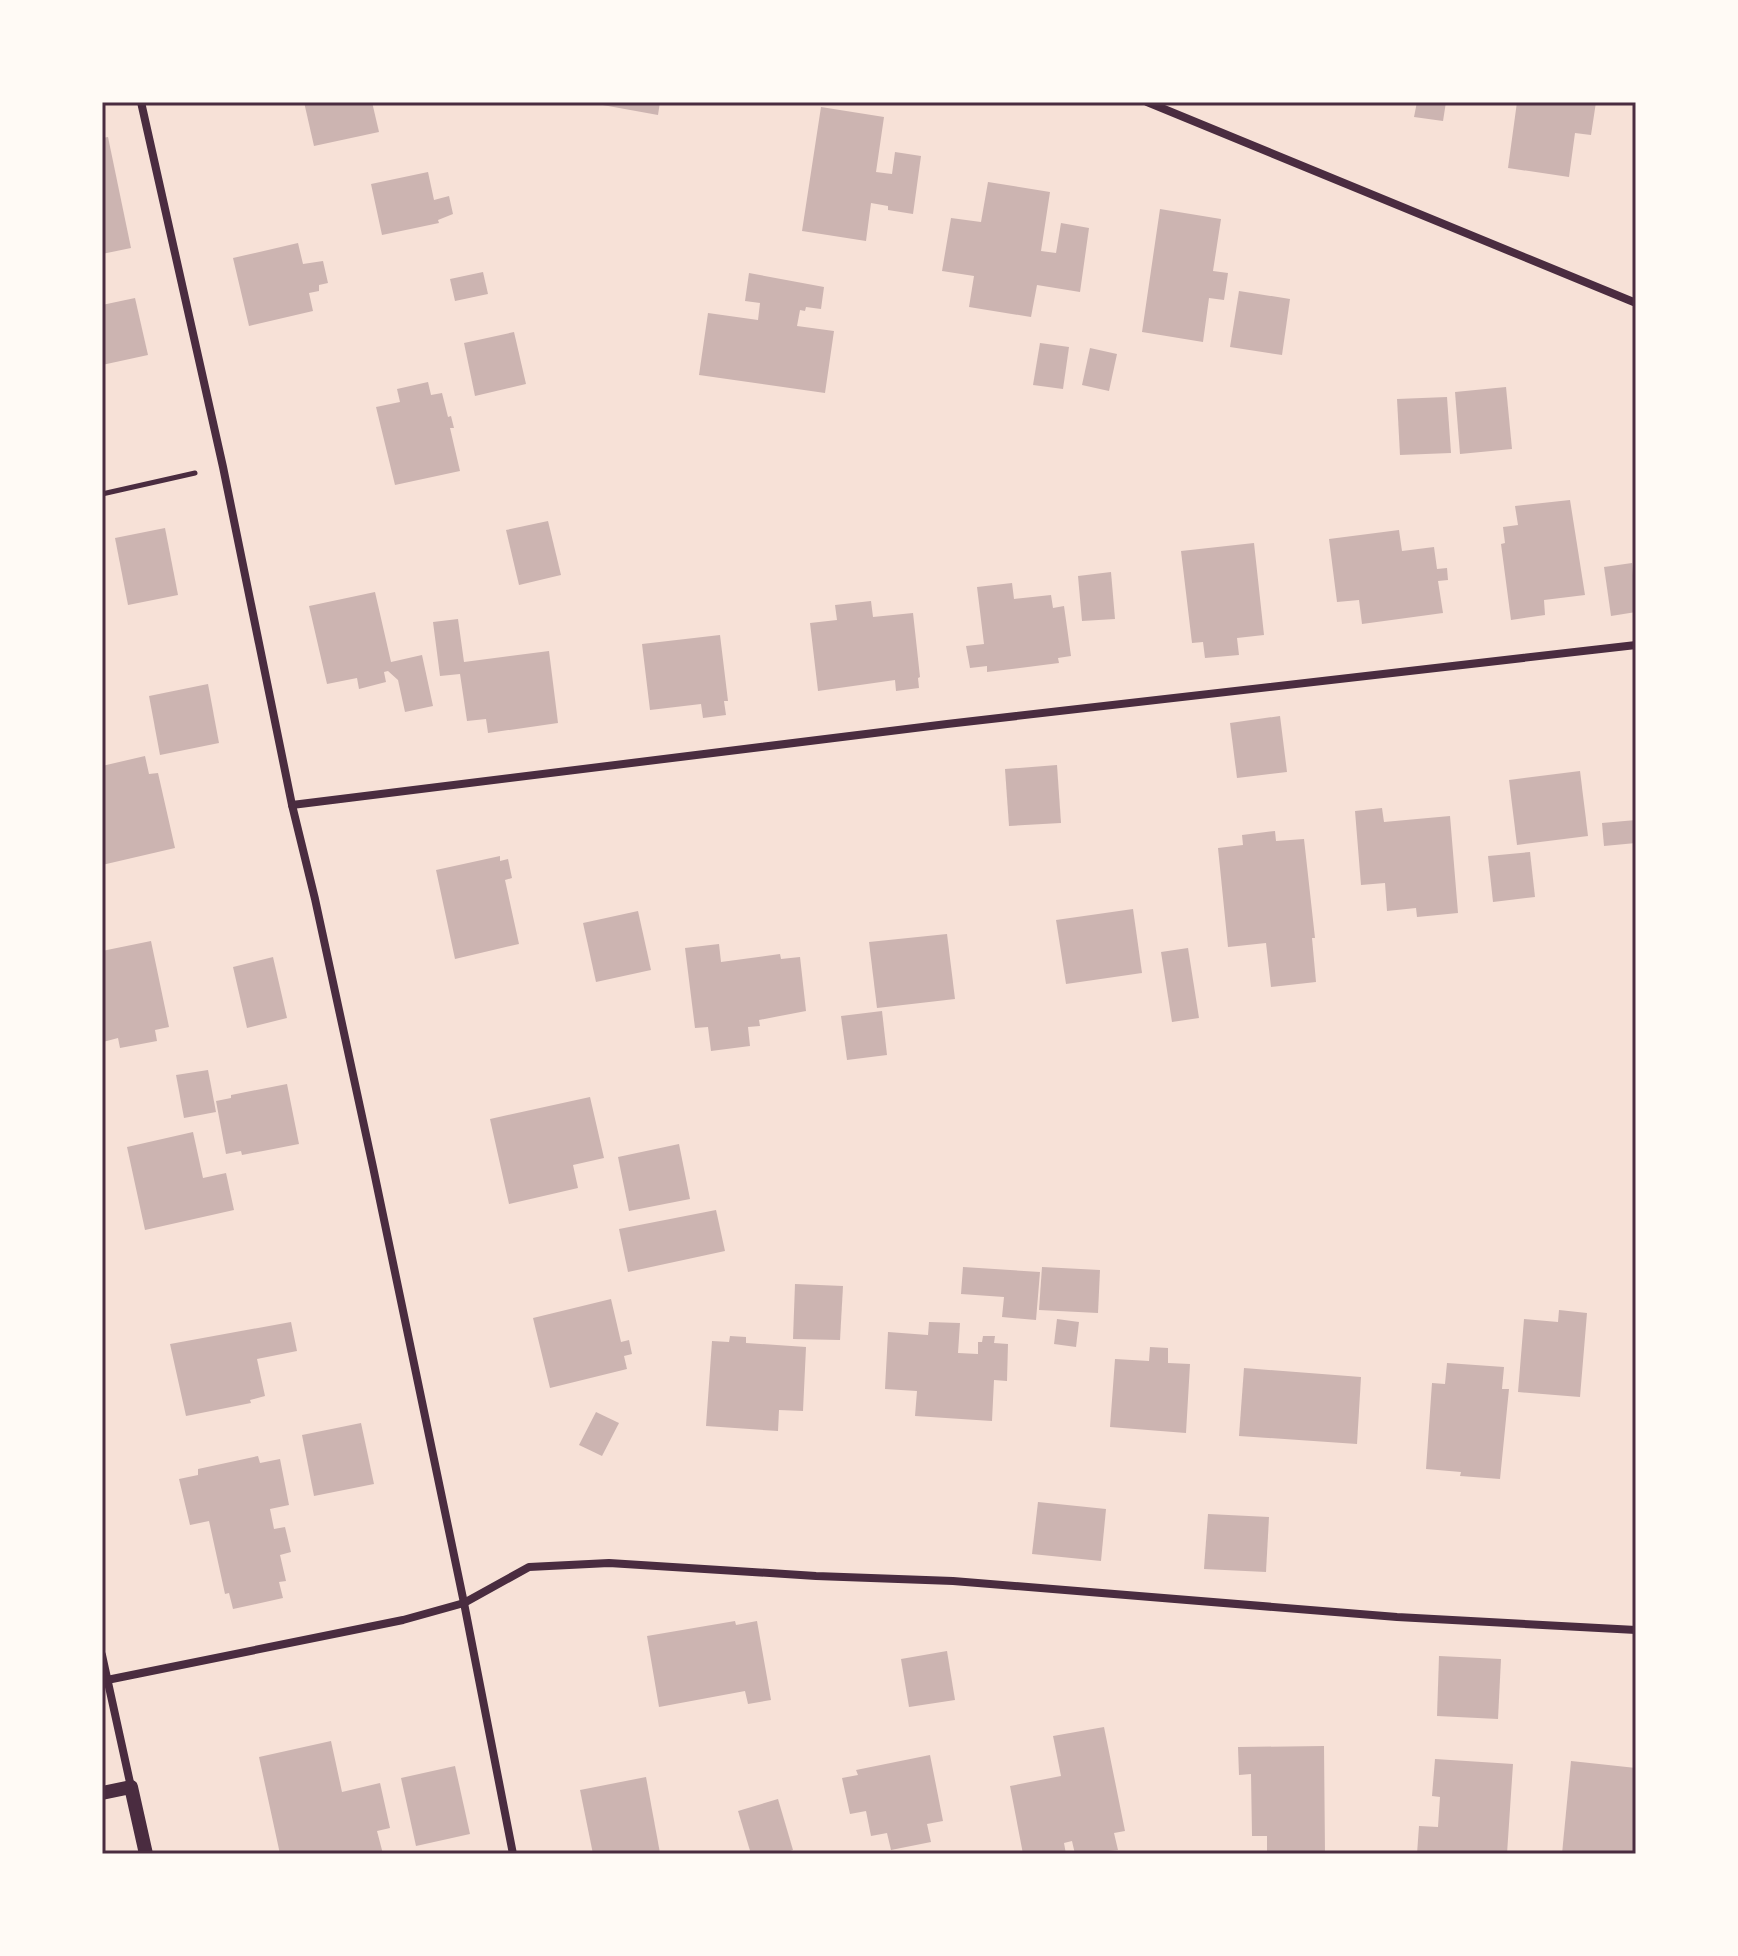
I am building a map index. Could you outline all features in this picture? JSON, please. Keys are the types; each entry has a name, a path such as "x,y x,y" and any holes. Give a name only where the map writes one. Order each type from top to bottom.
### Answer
{"street":[{"path":"141,102 223,467 292,805 315,899 464,1603 513,1854"},
{"path":"1147,102 1636,303"},
{"path":"292,805 961,722 1636,645"},
{"path":"107,1680 403,1620 464,1603 529,1567 609,1563 969,1582 1397,1617 1636,1630"},
{"path":"102,1655 146,1854"},
{"path":"102,1793 131,1787"}],"path":[{"path":"102,494 223,467"}],"building":[{"path":"304,102 372,102 379,132 314,146"},
{"path":"586,102 660,102 658,115"},
{"path":"1417,102 1446,102 1443,121 1414,117"},
{"path":"1517,102 1596,102 1591,135 1575,133 1569,177 1508,168"},
{"path":"821,107 884,117 876,172 892,174 895,152 921,156 913,214 888,210 888,206 871,203 866,241 802,231"},
{"path":"108,137 131,248 102,254 102,138"},
{"path":"428,172 434,200 449,196 453,214 438,220 439,223 382,235 371,184"},
{"path":"988,182 1050,192 1041,251 1056,253 1061,223 1089,228 1080,292 1037,285 1031,317 969,307 974,276 942,271 951,218 981,222"},
{"path":"1160,209 1221,219 1213,271 1228,273 1224,300 1209,298 1203,342 1142,332"},
{"path":"298,243 303,264 323,261 328,283 319,285 319,291 309,293 313,311 249,326 233,258"},
{"path":"483,272 488,294 455,301 450,279"},
{"path":"749,273 824,287 821,309 806,307 805,311 800,310 797,326 834,331 825,393 699,375 708,313 758,320 760,303 745,301"},
{"path":"1239,291 1290,299 1282,355 1230,347"},
{"path":"135,298 148,355 102,365 102,305"},
{"path":"514,332 526,384 475,396 464,343"},
{"path":"1040,343 1069,347 1063,389 1033,385"},
{"path":"1090,348 1117,354 1109,391 1082,385"},
{"path":"428,382 431,395 442,393 448,417 451,416 454,428 450,428 460,471 395,485 376,407 400,402 397,389"},
{"path":"1506,387 1512,449 1460,454 1455,392"},
{"path":"1447,397 1451,453 1400,455 1397,399"},
{"path":"1570,500 1585,595 1544,600 1545,615 1511,620 1501,544 1505,543 1503,527 1518,525 1515,506"},
{"path":"548,521 561,575 519,585 506,530"},
{"path":"165,528 178,595 128,605 115,538"},
{"path":"1399,530 1402,551 1434,547 1437,569 1447,568 1448,580 1438,581 1443,613 1362,624 1359,600 1337,602 1329,539"},
{"path":"1254,543 1264,635 1237,638 1239,655 1205,658 1203,642 1192,643 1181,551"},
{"path":"1632,563 1636,612 1611,616 1604,567"},
{"path":"1111,572 1115,619 1082,621 1078,576"},
{"path":"1012,583 1014,599 1051,595 1053,608 1064,606 1071,656 1058,658 1059,663 987,672 987,666 970,668 966,646 984,644 977,587"},
{"path":"375,592 391,662 422,655 433,706 405,712 398,680 388,671 384,672 386,682 359,689 357,678 327,684 309,606"},
{"path":"871,601 873,617 913,613 919,688 896,691 895,680 818,691 810,623 837,620 835,605"},
{"path":"458,619 464,662 549,651 558,723 488,733 486,719 467,721 460,674 440,676 433,622"},
{"path":"720,635 728,701 724,701 726,715 703,718 701,704 650,710 642,644"},
{"path":"208,684 219,743 160,755 149,696"},
{"path":"1280,716 1287,772 1237,778 1230,723"},
{"path":"145,756 149,774 158,773 175,848 102,865 102,766"},
{"path":"1057,765 1061,823 1009,826 1005,769"},
{"path":"1580,771 1588,836 1517,845 1509,780"},
{"path":"1382,808 1384,822 1450,816 1458,913 1417,917 1416,908 1387,911 1385,883 1361,885 1355,811"},
{"path":"1636,820 1636,843 1604,846 1602,823"},
{"path":"1275,831 1276,841 1304,839 1315,938 1312,938 1316,982 1271,987 1266,943 1228,947 1218,848 1243,845 1242,835"},
{"path":"1530,852 1535,897 1493,902 1488,856"},
{"path":"500,856 500,861 508,859 512,878 505,880 519,944 455,959 436,870"},
{"path":"1133,909 1142,973 1066,984 1056,920"},
{"path":"638,911 651,970 596,982 583,923"},
{"path":"947,934 955,999 877,1008 869,942"},
{"path":"151,941 169,1027 155,1030 157,1041 120,1048 118,1038 103,1042 102,951"},
{"path":"719,944 721,962 780,954 781,959 800,957 806,1011 759,1020 760,1026 748,1027 750,1046 711,1051 708,1027 695,1028 685,948"},
{"path":"1188,948 1199,1018 1172,1022 1161,952"},
{"path":"273,957 287,1018 247,1028 233,967"},
{"path":"882,1011 887,1055 847,1060 841,1016"},
{"path":"208,1070 216,1112 184,1118 176,1075"},
{"path":"287,1084 299,1144 242,1155 241,1151 226,1154 216,1101"},
{"path":"590,1097 604,1158 573,1165 578,1188 509,1204 490,1119"},
{"path":"193,1132 203,1178 226,1173 234,1210 145,1230 127,1147"},
{"path":"679,1144 690,1199 629,1211 618,1157"},
{"path":"716,1210 725,1251 628,1272 619,1229"},
{"path":"963,1267 1040,1272 1036,1320 1002,1317 1004,1297 961,1294"},
{"path":"1042,1267 1100,1270 1098,1313 1039,1310"},
{"path":"795,1284 843,1286 840,1340 793,1339"},
{"path":"611,1299 621,1342 629,1340 632,1354 624,1356 627,1369 550,1388 533,1318"},
{"path":"1559,1310 1587,1313 1580,1397 1518,1392 1524,1319 1558,1322"},
{"path":"1057,1319 1079,1322 1076,1347 1054,1344"},
{"path":"291,1322 297,1351 257,1359 265,1396 250,1400 251,1403 186,1416 170,1344"},
{"path":"929,1322 960,1323 958,1353 978,1354 978,1342 982,1342 983,1336 995,1336 994,1343 1008,1344 1007,1381 994,1380 992,1421 915,1416 917,1391 885,1389 888,1332 928,1335"},
{"path":"730,1336 746,1337 746,1343 806,1347 803,1411 779,1410 778,1431 706,1426 712,1341 729,1342"},
{"path":"1150,1347 1168,1348 1168,1363 1190,1364 1186,1433 1110,1427 1115,1359 1149,1361"},
{"path":"1447,1363 1504,1367 1502,1389 1509,1389 1500,1479 1426,1469 1432,1383 1445,1384"},
{"path":"1244,1368 1361,1377 1357,1444 1239,1436"},
{"path":"596,1412 619,1423 602,1456 579,1445"},
{"path":"361,1423 374,1484 314,1496 302,1435"},
{"path":"258,1456 260,1463 280,1459 289,1505 270,1509 274,1529 285,1527 291,1552 280,1555 286,1581 279,1582 283,1598 233,1609 229,1593 225,1594 209,1521 190,1525 179,1479 198,1475 198,1469"},
{"path":"1038,1502 1106,1509 1101,1561 1032,1554"},
{"path":"1208,1514 1269,1517 1266,1572 1204,1569"},
{"path":"735,1621 736,1625 757,1621 771,1700 748,1704 745,1691 659,1707 647,1636"},
{"path":"947,1651 955,1700 909,1707 901,1659"},
{"path":"1439,1656 1501,1659 1498,1719 1437,1716"},
{"path":"1104,1727 1125,1831 1114,1833 1118,1850 1108,1851 1108,1854 1075,1854 1072,1841 1064,1843 1066,1854 1023,1854 1010,1786 1061,1776 1053,1736"},
{"path":"331,1741 342,1792 380,1783 390,1828 377,1831 383,1854 280,1854 259,1757"},
{"path":"1324,1746 1325,1854 1267,1854 1267,1836 1252,1836 1251,1774 1239,1775 1238,1747"},
{"path":"930,1755 943,1821 927,1824 931,1842 891,1850 887,1833 871,1836 866,1811 850,1814 842,1778 858,1775 856,1770"},
{"path":"1435,1759 1513,1764 1507,1854 1417,1854 1419,1826 1438,1827 1440,1797 1432,1796"},
{"path":"1571,1761 1636,1768 1633,1854 1562,1854"},
{"path":"455,1766 470,1834 416,1846 401,1778"},
{"path":"646,1777 660,1853 593,1854 580,1790"},
{"path":"778,1799 793,1850 780,1854 751,1854 738,1811"}]}
